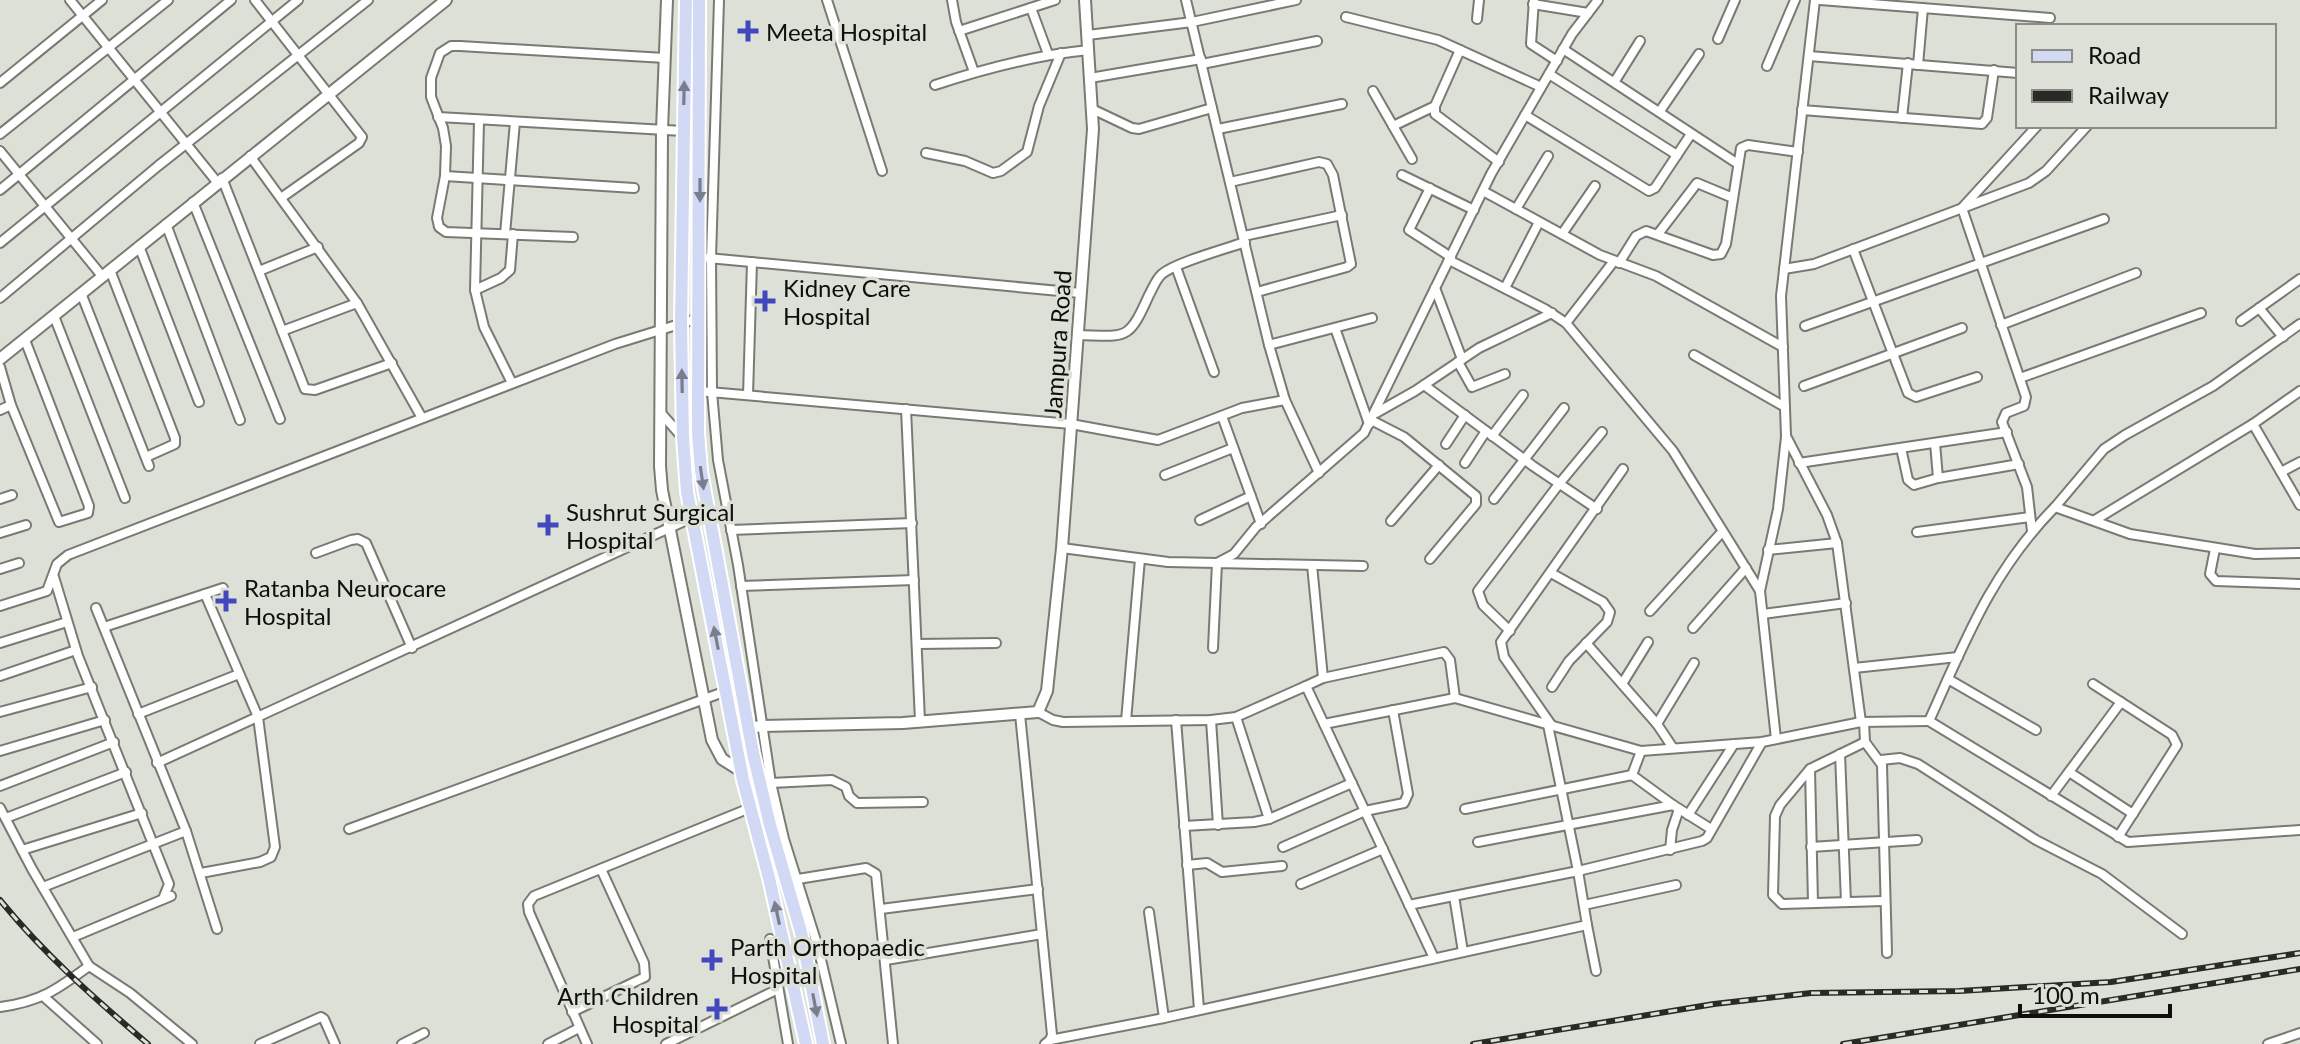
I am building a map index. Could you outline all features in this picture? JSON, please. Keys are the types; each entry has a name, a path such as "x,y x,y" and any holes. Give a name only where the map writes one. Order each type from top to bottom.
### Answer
{"main road":[{"path":"686,0 681,323 683,438 691,518 741,771 769,878 806,1044"},
{"path":"699,0 705,258 699,318 701,471 748,729 770,825 801,932 823,1044"}],"street":[{"path":"70,0 186,144 219,180 307,391 392,363"},
{"path":"0,83 102,0"},
{"path":"0,134 168,0"},
{"path":"0,190 231,0"},
{"path":"255,0 362,141 281,198"},
{"path":"0,243 298,0"},
{"path":"0,298 186,144 368,0"},
{"path":"0,359 434,4 446,0"},
{"path":"667,0 662,130 660,466 703,699 717,753 741,771"},
{"path":"719,0 705,258 718,460 771,783 818,947 841,1044"},
{"path":"827,0 882,171"},
{"path":"952,0 974,72"},
{"path":"959,31 1055,0"},
{"name":"Jampura Road","path":"1038,712 1047,691 1062,548 1093,129 1085,0"},
{"path":"1186,0 1269,345 1285,400 1319,473"},
{"path":"1088,35 1192,22 1255,5 1296,0"},
{"path":"1477,19 1479,0"},
{"path":"1217,563 1234,554 1261,524 1364,433 1483,191 1563,49 1598,0"},
{"path":"1718,39 1735,0"},
{"path":"1767,66 1794,0 1918,5 2050,18"},
{"path":"1557,61 1531,44 1533,2 1588,13"},
{"path":"1776,739 1760,591 1778,509 1786,436 1781,296 1816,2"},
{"path":"1902,118 1913,64 1918,5"},
{"path":"1031,8 1048,54"},
{"path":"1346,17 1424,35 1541,87"},
{"path":"1090,78 1317,41"},
{"path":"1615,81 1640,41"},
{"path":"573,237 446,232 439,227 437,218 445,176 445,137 431,97 431,78 440,53 451,46 665,58"},
{"path":"1563,49 1738,164"},
{"path":"935,85 1048,54 1089,50"},
{"path":"1460,50 1435,106 1438,118 1499,162"},
{"path":"926,153 965,161 993,173 1022,157 1030,146 1039,106 1061,53"},
{"path":"1660,111 1699,54"},
{"path":"1809,56 2016,73"},
{"path":"1802,110 1984,123 1994,70"},
{"path":"1549,74 1677,155"},
{"path":"1373,91 1412,159"},
{"path":"1218,129 1342,104"},
{"path":"1393,126 1435,106"},
{"path":"1092,109 1139,129 1212,108"},
{"path":"1525,115 1649,191 1655,188 1691,134"},
{"path":"438,117 683,131"},
{"path":"479,121 475,290 484,327 512,383"},
{"path":"475,290 501,278 510,270 510,181 515,122"},
{"path":"1962,208 2035,128"},
{"path":"1784,269 1806,267 2037,178 2085,128"},
{"path":"1566,323 1639,233 1658,234 1713,255 1721,254 1726,244 1741,148 1798,152"},
{"path":"0,151 71,238 106,273 175,441 147,462 81,293"},
{"path":"250,156 357,303 422,418"},
{"path":"1516,209 1548,156"},
{"path":"1230,182 1323,163 1330,167 1333,175 1352,261 1349,266 1257,292"},
{"path":"1402,175 1474,210"},
{"path":"445,176 634,188"},
{"path":"1658,234 1697,183 1733,198"},
{"path":"1562,234 1595,186"},
{"path":"1430,188 1409,230 1450,258 1566,323 1673,451 1760,591"},
{"path":"1483,191 1616,262 1656,276 1783,347"},
{"path":"193,202 280,419"},
{"path":"1962,208 2026,397 2021,408 2004,415 2002,422 2027,487 2032,531"},
{"path":"1078,335 1115,336 1128,332 1138,322 1157,280 1176,267 1244,239 1342,215"},
{"path":"1805,326 2104,219"},
{"path":"1505,288 1539,222"},
{"path":"166,224 240,420"},
{"path":"139,246 199,402"},
{"path":"259,271 318,247"},
{"path":"1853,249 1892,355 1912,397 1977,377"},
{"path":"705,258 1081,293"},
{"path":"748,395 752,262"},
{"path":"1176,267 1214,372"},
{"path":"2001,325 2136,273"},
{"path":"2241,321 2300,279"},
{"path":"1435,288 1472,387 1505,374"},
{"path":"282,331 357,303"},
{"path":"2259,308 2283,337"},
{"path":"1372,419 1490,342 1552,313"},
{"path":"2020,378 2201,313"},
{"path":"54,316 125,498"},
{"path":"0,606 50,588 57,564 68,555 615,344 699,318"},
{"path":"1269,345 1372,318"},
{"path":"1929,721 1985,600 2032,531 2104,449 2213,386 2300,324"},
{"path":"1335,328 1372,419 1404,437 1473,493 1477,500 1430,559"},
{"path":"1804,386 1962,328"},
{"path":"0,367 11,405 59,522 89,512 91,509 25,340"},
{"path":"1694,355 1785,407"},
{"path":"1424,385 1597,509"},
{"path":"698,391 1071,424 1158,440 1252,405 1285,400"},
{"path":"2095,520 2253,424 2300,391"},
{"path":"1465,463 1523,395"},
{"path":"0,410 11,405"},
{"path":"1494,499 1564,408"},
{"path":"906,409 920,721"},
{"path":"660,412 683,438"},
{"path":"1446,444 1465,415"},
{"path":"1222,416 1261,524"},
{"path":"2253,424 2300,505"},
{"path":"1510,631 1483,605 1478,591 1602,432"},
{"path":"1799,463 2007,432"},
{"path":"1786,436 1827,515 1837,543 1865,742 1881,760 1887,953"},
{"path":"1935,443 1938,478"},
{"path":"1165,475 1233,448"},
{"path":"1901,448 1914,485 2019,464"},
{"path":"2281,472 2300,462"},
{"path":"1391,521 1439,465"},
{"path":"1596,971 1559,790 1550,725 1504,657 1501,642 1623,469"},
{"path":"0,499 12,495"},
{"path":"1200,520 1251,496"},
{"path":"2055,507 2130,534 2255,554 2300,553"},
{"path":"157,763 670,527 708,514"},
{"path":"1917,532 2030,517"},
{"path":"731,530 912,523"},
{"path":"0,533 26,525"},
{"path":"1650,611 1722,532"},
{"path":"316,553 351,540 366,543 412,648"},
{"path":"1768,550 1837,543"},
{"path":"1062,548 1168,562 1363,566"},
{"path":"2215,549 2210,574 2216,581 2300,584"},
{"path":"1126,721 1140,559"},
{"path":"0,569 19,563"},
{"path":"1213,648 1217,563"},
{"path":"1312,565 1323,678"},
{"path":"1693,628 1746,568"},
{"path":"1551,573 1608,607 1610,617 1560,673 1552,687"},
{"path":"53,577 76,650 169,884 167,897 73,937"},
{"path":"741,586 914,580"},
{"path":"104,627 223,588"},
{"path":"201,873 260,862 273,853 258,717 205,594"},
{"path":"1763,614 1846,603"},
{"path":"96,608 186,831 217,929"},
{"path":"0,643 67,622"},
{"path":"1622,684 1648,642"},
{"path":"917,644 996,643"},
{"path":"1586,643 1657,724 1673,748"},
{"path":"0,676 76,650"},
{"path":"733,730 1038,712 1063,722 1211,720 1236,717 1323,678 1444,652 1450,660 1455,698"},
{"path":"1854,668 1958,657"},
{"path":"1657,724 1694,663"},
{"path":"138,714 239,674"},
{"path":"1948,679 2036,730"},
{"path":"2093,684 2172,735 2177,745 2118,837"},
{"path":"349,829 740,686"},
{"path":"1306,686 1434,958"},
{"path":"0,712 92,687"},
{"path":"1324,724 1455,698 1641,751 1762,742 1862,722 1929,721 2118,837 2137,843 2300,830"},
{"path":"2051,796 2121,702"},
{"path":"1283,847 1365,811 1404,803 1408,794 1393,710"},
{"path":"1020,714 1052,1035 1047,1042"},
{"path":"1236,717 1269,819"},
{"path":"0,751 105,720"},
{"path":"1176,720 1199,1009"},
{"path":"1211,720 1218,825"},
{"path":"0,786 114,742"},
{"path":"1409,905 1697,843 1707,838 1762,742"},
{"path":"1865,742 1810,769 1780,805 1775,816 1773,895 1782,904 1884,901"},
{"path":"1688,815 1734,744"},
{"path":"1632,775 1641,751"},
{"path":"1840,754 1846,902"},
{"path":"1881,760 1900,758 1918,764 2036,840 2102,874 2182,934"},
{"path":"1810,769 1813,903"},
{"path":"6,818 126,772"},
{"path":"2069,772 2133,814"},
{"path":"1465,809 1632,775 1711,829"},
{"path":"771,783 832,780 846,787 849,796 857,803 923,802"},
{"path":"1184,826 1269,819 1352,783"},
{"path":"1670,850 1676,807"},
{"path":"1478,842 1676,807"},
{"path":"0,808 89,966 130,993 192,1044"},
{"path":"587,1044 528,904 534,896 750,808"},
{"path":"22,850 142,813"},
{"path":"43,887 186,831"},
{"path":"1811,847 1917,840"},
{"path":"1301,884 1383,849"},
{"path":"1187,865 1207,863 1222,872 1282,866"},
{"path":"798,879 866,868 876,874 893,1044"},
{"path":"572,1012 645,977 644,963 601,869"},
{"path":"1584,905 1676,885"},
{"path":"881,909 1038,889"},
{"path":"1454,896 1463,952"},
{"path":"1149,912 1164,1018"},
{"path":"1047,1042 1587,925"},
{"path":"886,960 1042,934"},
{"path":"770,939 786,1043"},
{"path":"0,1007 18,1005 60,989 89,966"},
{"path":"666,1044 778,989"},
{"path":"43,996 97,1044"},
{"path":"260,1044 321,1017 335,1044"},
{"path":"548,1044 579,1028"},
{"path":"402,1044 424,1033"},
{"path":"2268,1044 2299,1034"}],"railway":[{"path":"0,900 34,939 148,1044"},
{"path":"1473,1044 1714,1004 1811,993 1959,991 2111,982 2300,953"},
{"path":"1843,1044 2300,969"}],"place":[{"name":"Meeta Hospital","path":"748,31"},
{"name":"Kidney Care Hospital","path":"765,301"},
{"name":"Sushrut Surgical Hospital","path":"548,525"},
{"name":"Ratanba Neurocare Hospital","path":"226,601"},
{"name":"Parth Orthopaedic Hospital","path":"712,960"},
{"name":"Arth Children Hospital","path":"717,1009"}]}
